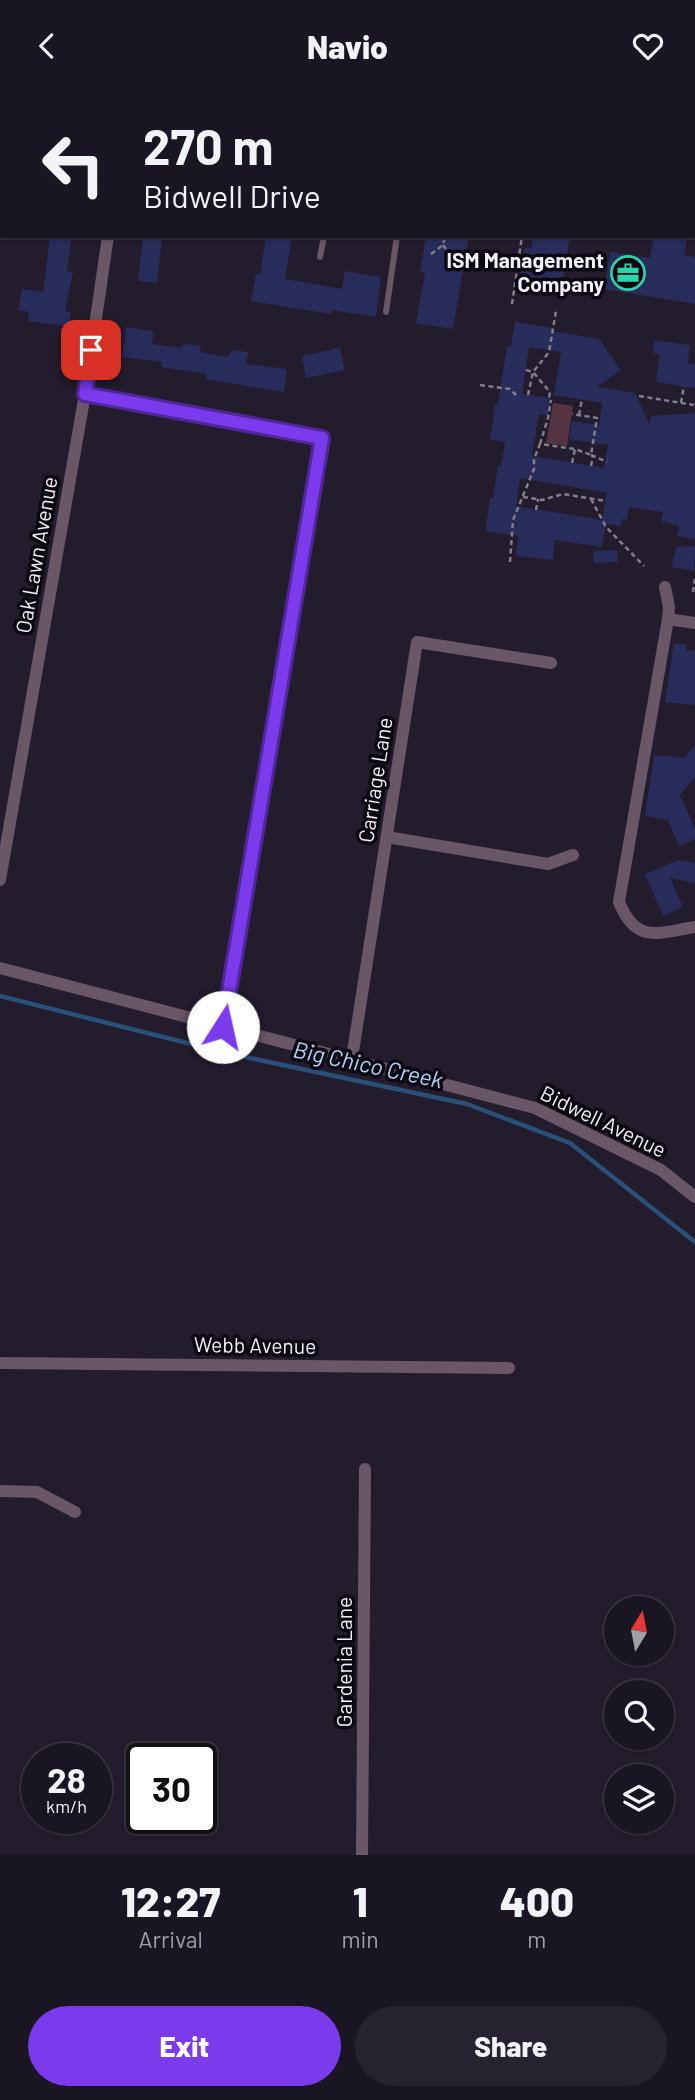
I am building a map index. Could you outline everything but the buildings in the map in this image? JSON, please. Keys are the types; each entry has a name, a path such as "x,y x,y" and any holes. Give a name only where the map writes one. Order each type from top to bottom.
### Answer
{"street":[{"name":"Oak Lawn Avenue","path":"0,880 85,394 108,238"},
{"path":"85,394 322,438 223,1027"},
{"path":"666,587 668,619 619,902 626,919 635,929 652,933 695,927"},
{"path":"668,619 695,623"},
{"name":"Carriage Lane","path":"352,1058 416,642 551,663"},
{"path":"387,837 548,864 573,855"},
{"name":"Bidwell Avenue","path":"0,968 535,1108 662,1170 695,1197"},
{"name":"Webb Avenue","path":"0,1363 509,1368"},
{"name":"Gardenia Lane","path":"362,1855 365,1469"},
{"path":"0,1491 37,1492 75,1512"}],"lane":[{"path":"320,257 324,238"},
{"path":"386,312 397,238"}],"path":[{"path":"431,254 443,245 445,238"},
{"path":"512,304 522,238"},
{"path":"443,245 453,258"},
{"path":"528,395 533,372 549,352 556,311"},
{"path":"510,562 510,533 534,469 534,459 548,418 551,392 533,372 526,370"},
{"path":"480,385 510,389 516,395"},
{"path":"681,404 684,386"},
{"path":"639,396 694,405"},
{"path":"579,415 582,399"},
{"path":"572,414 597,418 591,466"},
{"path":"541,444 575,449 607,462"},
{"path":"572,463 575,449"},
{"path":"523,496 538,499 563,494 606,501"},
{"path":"536,510 538,499"},
{"path":"591,499 607,527 643,566"},
{"path":"693,591 695,579"}],"shaded area":[{"path":"553,403 573,406 567,446 546,443"}],"waterway":[{"name":"Big Chico Creek","path":"0,996 231,1054 467,1104 570,1143 695,1242"}],"place":[{"name":"ISM Management Company","path":"628,273"}],"route":[{"path":"91,350 85,394 322,438 223,1027"}]}
